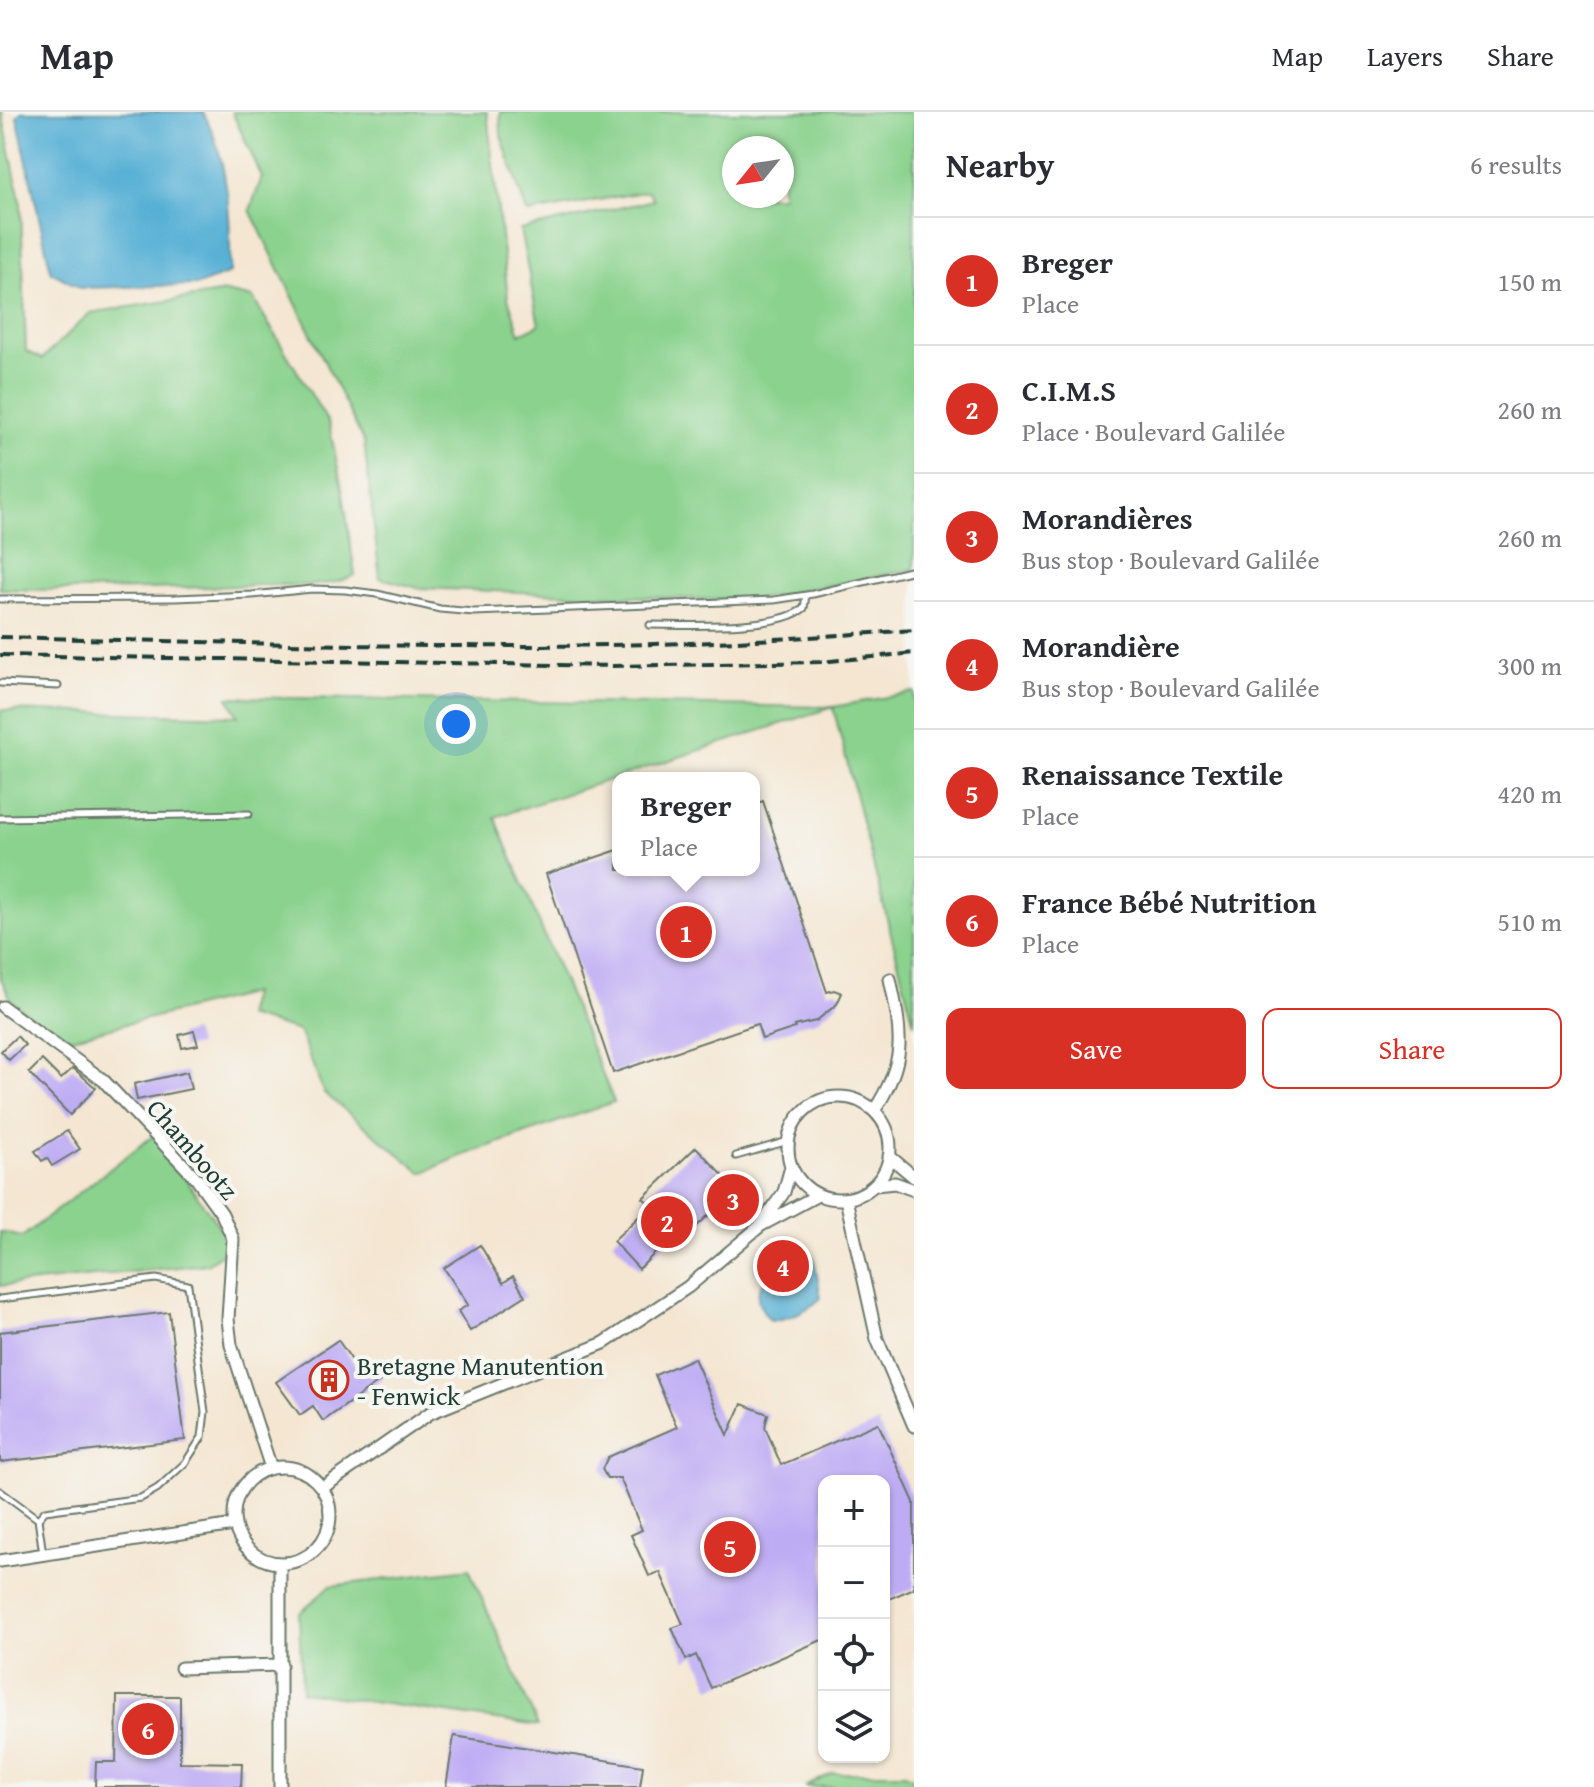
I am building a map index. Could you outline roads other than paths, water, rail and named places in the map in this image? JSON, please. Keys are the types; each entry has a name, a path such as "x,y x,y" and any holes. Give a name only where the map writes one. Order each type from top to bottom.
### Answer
{"street":[{"path":"874,1111 890,1087 901,1031 890,979"},
{"name":"Chambootz","path":"2,1003 103,1080 196,1178 222,1214 233,1239 228,1319 231,1345 271,1468"},
{"path":"829,1098 861,1102 874,1111 884,1124 889,1140 889,1156 884,1172 875,1185 846,1199 832,1199 818,1195 797,1178 791,1167 788,1141 802,1113 814,1103 829,1098"},
{"path":"889,1156 914,1177"},
{"path":"760,1226 784,1192 791,1167"},
{"path":"875,1185 895,1183 914,1190"},
{"path":"322,1488 430,1413 604,1343 688,1287 760,1226 818,1195"},
{"path":"846,1199 877,1339 914,1426"},
{"path":"271,1468 290,1468 308,1475 322,1488 330,1517 327,1532 320,1545 308,1556 280,1564 250,1552 240,1540 234,1525 237,1496 245,1483 257,1473 271,1468"},
{"path":"0,1561 234,1525"},
{"path":"280,1564 280,1787"},
{"path":"181,1668 281,1665"}],"lane":[{"path":"0,599 175,598 312,589 377,594 440,609 474,612 774,600 914,570"},
{"path":"650,625 784,619 804,608 806,595"},
{"path":"0,683 58,686"},
{"path":"0,818 249,814"},
{"path":"736,1156 788,1141"},
{"path":"0,1299 156,1279 188,1285 205,1412 202,1437 185,1463 158,1488 141,1498 45,1511 38,1519"},
{"path":"0,1491 38,1519 43,1555"}],"water":[{"path":"21,112 203,112 212,130 227,190 230,273 198,285 81,288 51,272 17,117"},
{"path":"807,1249 814,1258 821,1298 797,1314 770,1320 759,1303 759,1290 777,1268 793,1255"}],"railway":[{"path":"0,637 327,645 572,646 719,642 914,630"},
{"path":"0,655 613,666 820,662 914,653"}],"place":[{"name":"Breger","path":"686,932"},
{"name":"Morandières","path":"733,1200"},
{"name":"C.I.M.S","path":"667,1222"},
{"name":"Morandière","path":"783,1266"},
{"name":"Bretagne Manutention - Fenwick","path":"329,1380"},
{"name":"Renaissance Textile","path":"730,1547"},
{"name":"France Bébé Nutrition","path":"148,1729"}]}
